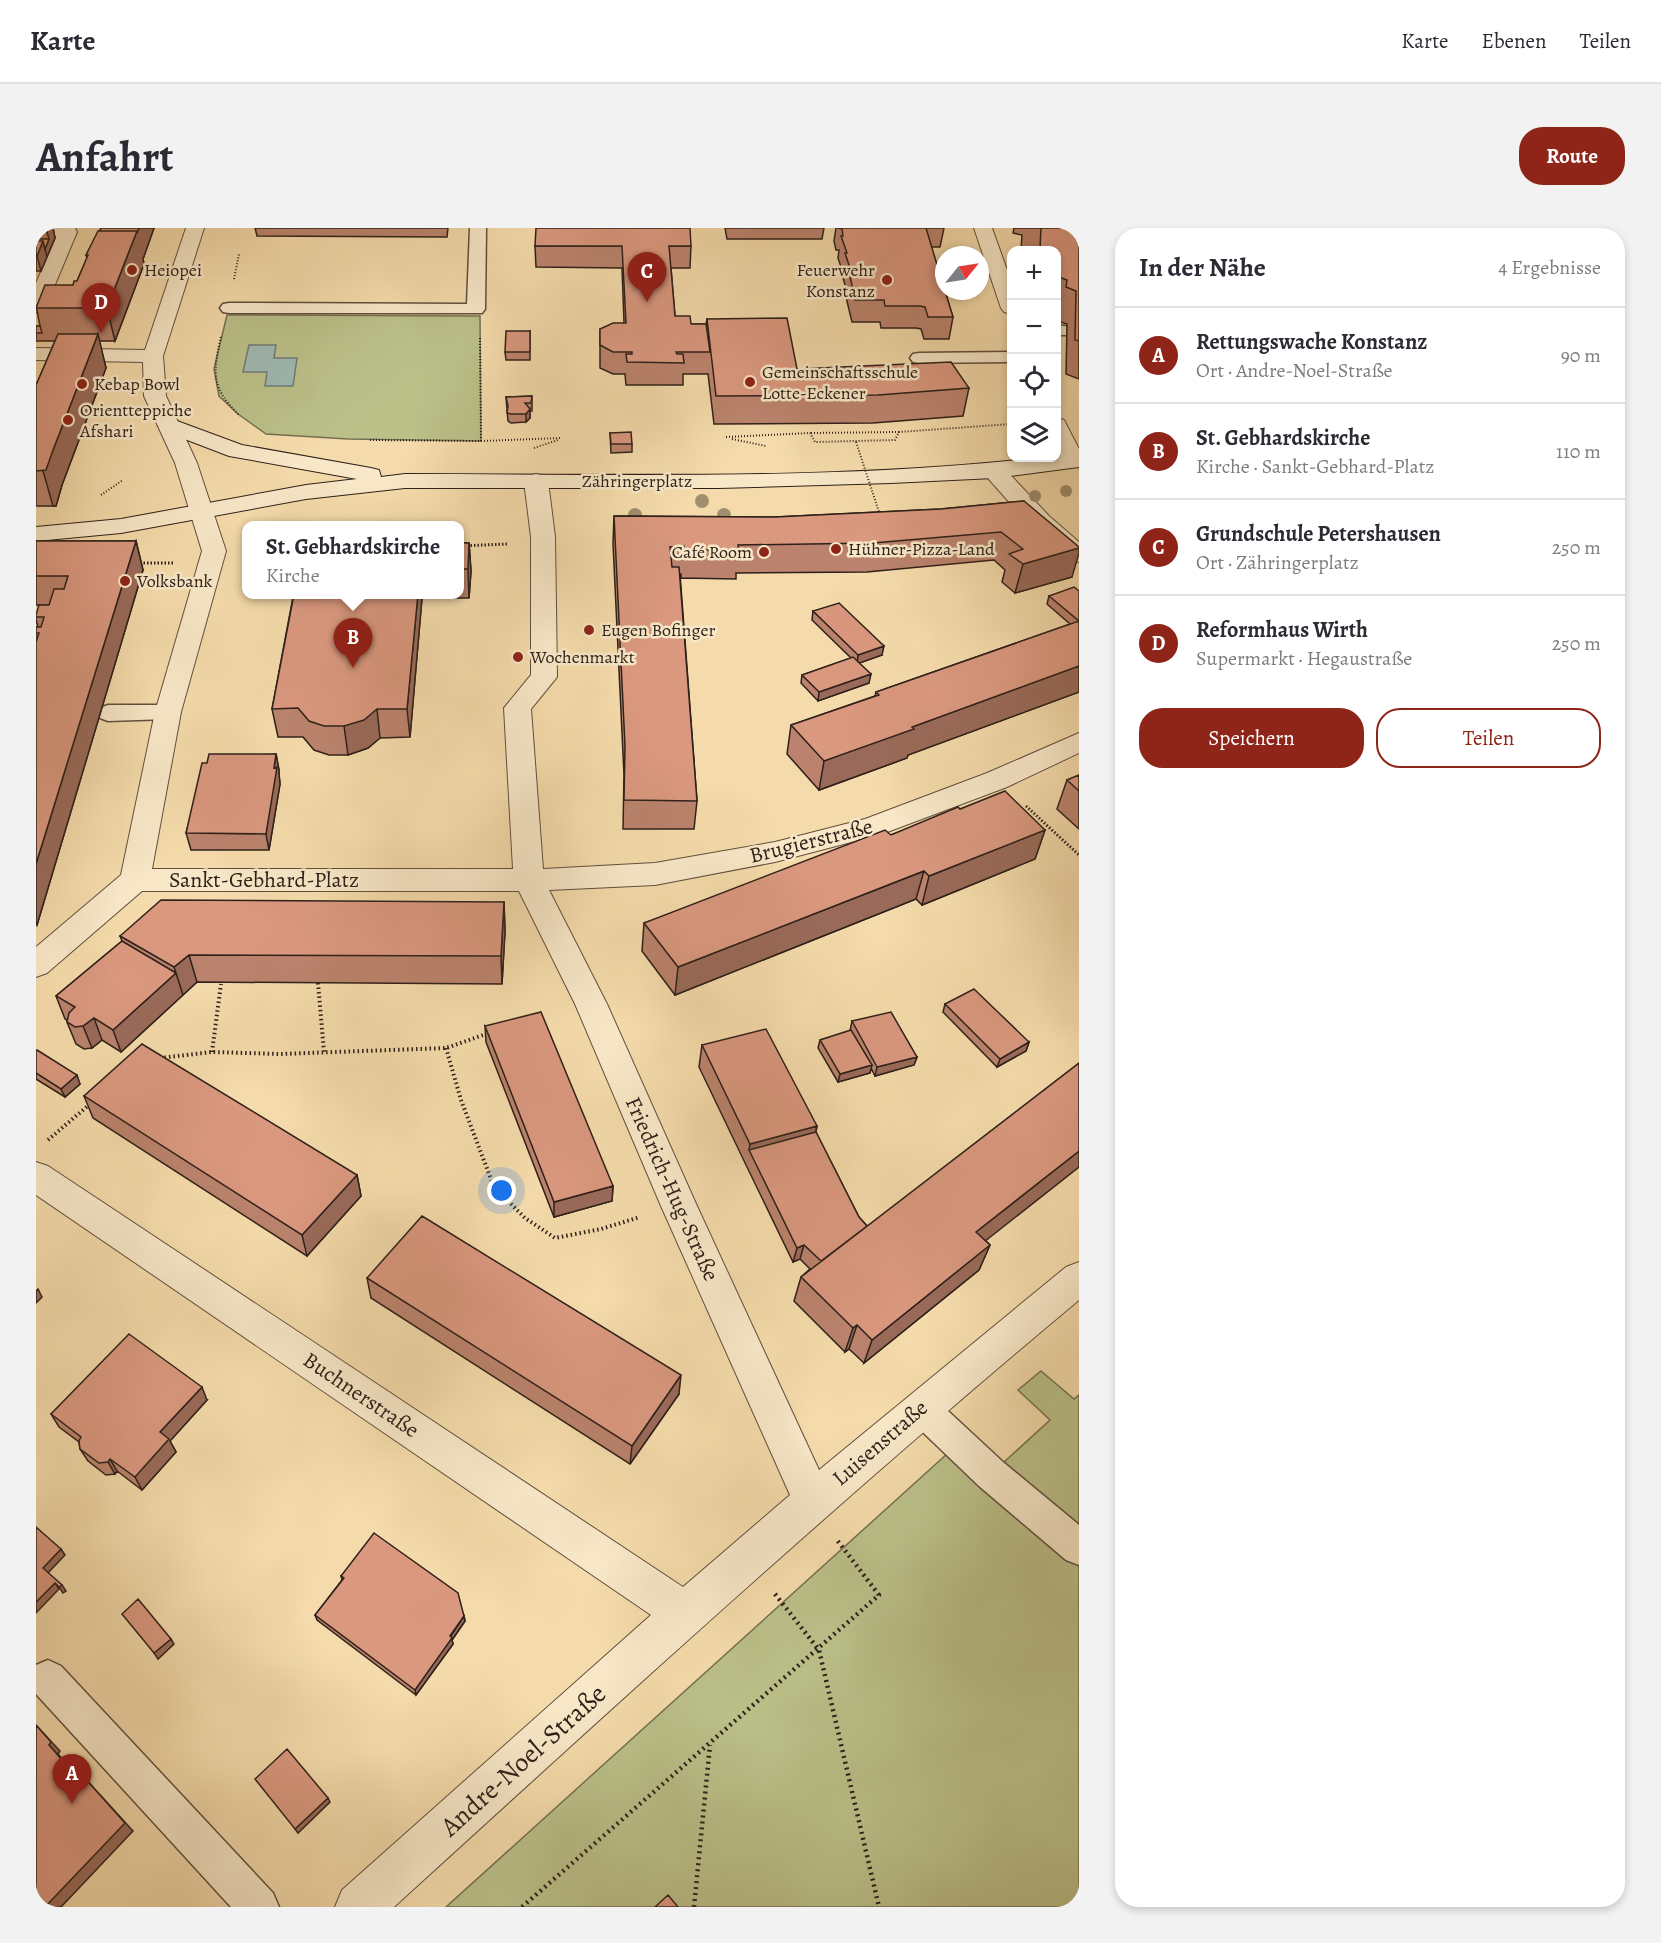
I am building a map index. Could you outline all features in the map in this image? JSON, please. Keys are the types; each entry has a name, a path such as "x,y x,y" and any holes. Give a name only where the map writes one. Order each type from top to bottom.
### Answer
{"street":[{"path":"36,354 153,356 195,228"},
{"path":"983,228 1008,300"},
{"path":"36,231 68,232 36,306"},
{"name":"Sankt-Gebhard-Platz","path":"153,356 155,396 186,463 214,551 168,712 135,880 529,880"},
{"path":"169,425 237,451 405,481"},
{"path":"1061,433 1077,460"},
{"name":"Zähringerplatz","path":"36,534 96,530 306,492 405,481 719,481 891,476 994,471 1077,460"},
{"path":"994,471 1041,521 1079,555"},
{"path":"529,880 517,708 544,677 543,537 536,481"},
{"name":"Brugierstraße","path":"529,880 655,874 775,852 872,827 997,780 1079,742"},
{"path":"36,965 135,880"},
{"name":"Friedrich-Hug-Straße","path":"529,880 591,1004 679,1206 813,1501"},
{"name":"Buchnerstraße","path":"40,1160 686,1614"},
{"name":"Luisenstraße","path":"686,1614 921,1408 1079,1278"},
{"name":"Andre-Noel-Straße","path":"359,1907 686,1614"}],"lane":[{"path":"229,308 476,309 478,228"},
{"path":"919,358 1007,357"},
{"path":"108,713 168,712"},
{"path":"921,1408 996,1479 1079,1548"},
{"path":"48,1679 259,1907"}],"path":[{"path":"222,333 214,369 219,396 244,419"},
{"path":"480,338 481,441"},
{"path":"726,437 899,432 1007,423"},
{"path":"810,433 815,442 856,442 895,440 899,432"},
{"path":"370,440 481,441 561,438"},
{"path":"856,442 882,521"},
{"path":"464,546 500,545 543,537"},
{"path":"129,563 164,563"},
{"path":"997,780 1079,855"},
{"path":"212,1052 221,984"},
{"path":"318,984 324,1052"},
{"path":"151,1059 212,1052 324,1052 446,1048 496,1031"},
{"path":"446,1048 461,1100 494,1187 525,1218 555,1238 601,1229 679,1206"},
{"path":"40,1160 98,1099"},
{"path":"522,1907 819,1650 879,1595 834,1537 813,1501"},
{"path":"769,1586 819,1650 879,1907"},
{"path":"694,1907 710,1744"}],"green space":[{"path":"227,315 480,316 481,441 348,439 266,434 238,414 219,396 214,369"},
{"path":"1041,1371 1074,1399 1079,1395 1079,1907 446,1907 958,1444 991,1474 1050,1420 1018,1390"}],"water":[{"path":"249,345 276,345 274,358 297,358 293,386 265,386 267,372 243,372"}],"building":[{"path":"36,228 49,228 47,232 36,232"},
{"path":"101,228 139,228 137,233 137,231 100,231"},
{"path":"536,228 690,228 691,246 669,246 675,316 690,316 691,324 706,324 710,352 676,352 683,354 684,363 627,362 626,354 632,354 632,352 613,352 600,345 600,329 613,323 626,323 622,246 535,246"},
{"name":"Feuerwehr Konstanz","path":"839,228 926,228 935,258 935,300 948,300 953,317 928,317 925,307 920,306 885,306 884,300 855,300 849,271 851,271 841,236 843,236 842,229"},
{"path":"1041,228 1079,228 1079,341 1075,340 1076,291 1066,287 1067,280 1061,278 1061,246 1040,246"},
{"path":"98,231 137,231 107,308 36,308 45,285 73,285 74,281 77,281"},
{"path":"36,239 49,239 45,249 43,241 36,241"},
{"path":"36,241 43,241 37,256 36,256"},
{"path":"787,318 797,369 951,362 969,388 878,395 716,396 707,319"},
{"path":"36,326 40,326 42,333 36,333"},
{"path":"506,331 530,331 530,352 505,352"},
{"path":"58,334 98,334 46,470 36,471 36,383"},
{"path":"532,396 531,403 525,403 530,409 526,414 507,413 506,397"},
{"path":"631,432 632,444 611,444 610,433"},
{"path":"1024,501 1079,548 1023,564 1009,554 1023,549 1001,532 873,543 738,545 739,550 684,550 684,546 670,547 672,567 679,567 697,801 624,800 625,746 614,516 775,517 941,509"},
{"path":"36,541 136,541 36,864 36,642 39,633 36,633 36,627 41,627 44,617 36,617 36,615 39,605 49,605 54,589 64,589 68,576 36,576"},
{"path":"464,543 469,543 468,569 464,569"},
{"path":"1074,587 1079,591 1079,621 1049,596"},
{"path":"293,599 418,599 407,709 377,709 364,720 344,726 324,726 309,721 298,708 272,709"},
{"path":"839,603 884,646 858,655 813,611"},
{"path":"1079,621 1079,666 912,727 914,729 824,761 791,725 879,695 876,692"},
{"path":"853,657 871,674 819,692 802,675"},
{"path":"209,754 276,754 274,768 277,767 266,834 186,833 202,763 207,763"},
{"path":"1079,775 1079,791 1067,780"},
{"path":"1005,791 1045,830 929,876 924,871 678,967 644,923 885,830 891,835 958,807 960,809"},
{"path":"161,900 504,902 501,956 189,955 174,967 120,936"},
{"path":"122,941 176,973 113,1030 94,1018 83,1026 75,1027 67,1022 69,1013 75,1007 56,996"},
{"path":"974,989 1029,1042 1000,1059 945,1004"},
{"path":"541,1012 613,1186 554,1202 485,1026"},
{"path":"891,1012 917,1057 877,1067 852,1021"},
{"path":"766,1029 817,1126 750,1144 702,1045"},
{"path":"851,1030 872,1065 840,1074 820,1040"},
{"path":"142,1044 357,1175 302,1235 84,1096"},
{"path":"37,1050 77,1075 61,1089 36,1073"},
{"path":"1079,1063 1079,1151 976,1232 990,1245 872,1340 857,1325 853,1328 801,1277"},
{"path":"816,1132 859,1217 867,1226 821,1261 804,1245 797,1248 749,1150"},
{"path":"422,1216 681,1375 632,1446 367,1278"},
{"path":"129,1334 202,1387 160,1432 169,1439 135,1477 110,1459 108,1462 99,1463 80,1449 81,1437 51,1414"},
{"path":"36,1527 61,1549 43,1568 62,1585 59,1587 55,1583 36,1602"},
{"path":"374,1533 458,1593 464,1616 450,1636 452,1638 415,1690 315,1615 344,1578 341,1576"},
{"path":"138,1599 171,1639 154,1653 122,1614"},
{"path":"36,1725 51,1742 49,1745 69,1768 73,1765 125,1823 45,1907 36,1907"},
{"path":"287,1749 328,1798 295,1829 255,1779"},
{"path":"668,1895 678,1907 655,1907"}],"place":[{"name":"Heiopei","path":"132,270"},
{"name":"Feuerwehr Konstanz","path":"887,280"},
{"name":"Grundschule Petershausen","path":"647,302"},
{"name":"Reformhaus Wirth","path":"101,333"},
{"name":"Gemeinschaftsschule Lotte-Eckener","path":"750,382"},
{"name":"Kebap Bowl","path":"82,384"},
{"name":"Orientteppiche Afshari","path":"68,420"},
{"name":"Hühner-Pizza-Land","path":"836,549"},
{"name":"Café Room","path":"764,552"},
{"name":"Volksbank","path":"125,581"},
{"name":"Eugen Bofinger","path":"589,630"},
{"name":"Wochenmarkt","path":"518,657"},
{"name":"St. Gebhardskirche","path":"353,668"},
{"name":"Rettungswache Konstanz","path":"72,1804"}]}
